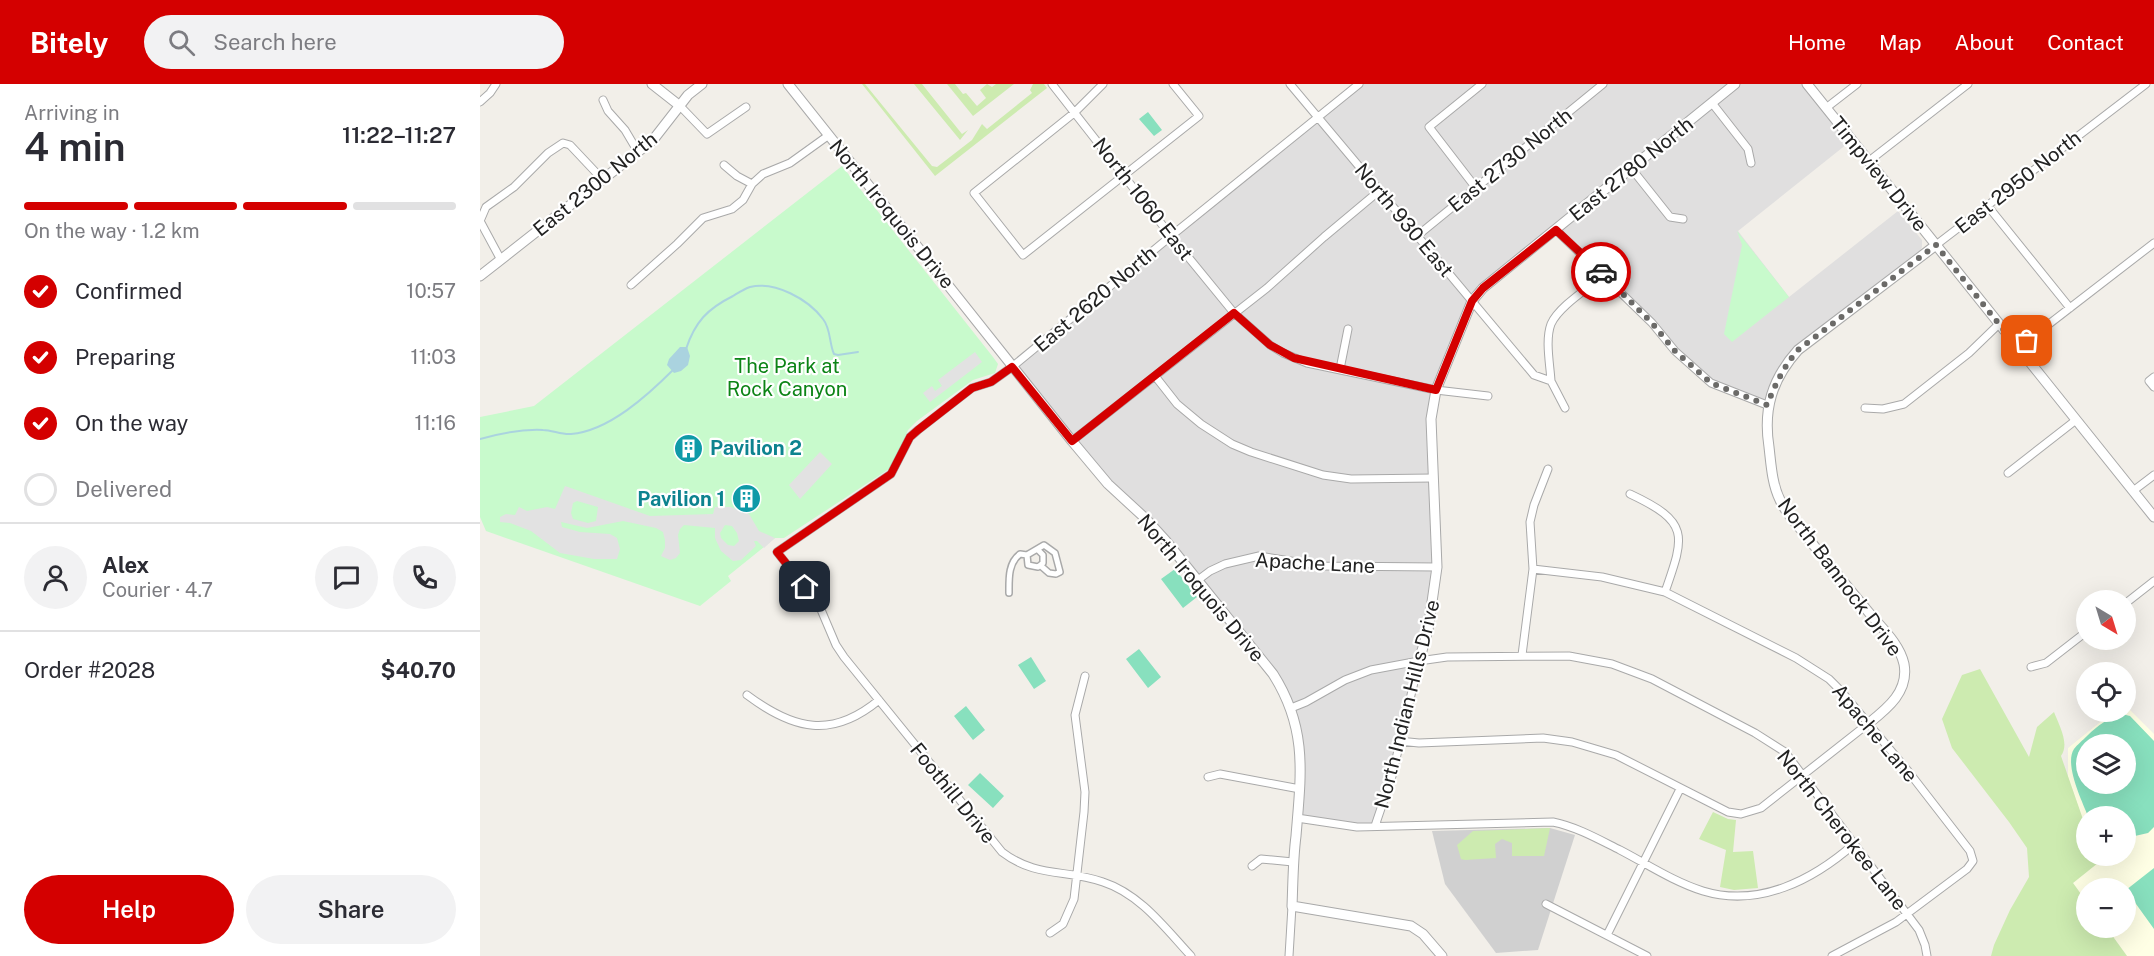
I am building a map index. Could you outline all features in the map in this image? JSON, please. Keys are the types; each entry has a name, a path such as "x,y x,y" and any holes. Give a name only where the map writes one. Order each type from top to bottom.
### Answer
{"street":[{"path":"480,102 496,84"},
{"path":"652,84 680,106 707,134 746,107"},
{"name":"East 2300 North","path":"480,276 638,152 664,128 688,96 702,84"},
{"name":"North Iroquois Drive","path":"788,84 1072,441 1108,484 1166,541 1273,674 1285,694 1298,733 1301,759 1289,956"},
{"name":"North 1060 East","path":"1052,84 1171,236 1234,313 1257,335 1283,353 1307,363 1436,390 1488,396"},
{"path":"1104,84 1074,113 974,193 1023,255 1199,116 1173,84"},
{"name":"North 930 East","path":"1290,84 1534,375 1551,381"},
{"name":"East 2620 North","path":"777,552 891,474 910,437 918,430 972,388 991,382 1012,367 1359,84"},
{"path":"1476,188 1429,128 1482,84"},
{"name":"East 2730 North","path":"1417,236 1603,84"},
{"name":"East 2780 North","path":"1472,301 1483,288 1735,84"},
{"name":"Timpview Drive","path":"1807,84 2154,517"},
{"path":"1826,108 1857,84"},
{"path":"1869,161 1968,84"},
{"name":"East 2950 North","path":"1767,405 1783,371 1798,350 2145,84"},
{"path":"603,100 608,111 625,130 638,152"},
{"path":"1712,103 1749,149 1751,164"},
{"path":"631,285 703,218 732,209 743,200 752,184 763,174 802,156 829,135"},
{"path":"501,260 480,221 483,212 491,202 526,177 552,150 563,143 570,145 603,180"},
{"path":"724,165 737,176 752,184"},
{"path":"1631,168 1670,217 1683,219"},
{"path":"1072,441 1267,288 1379,191"},
{"path":"1987,205 2070,308"},
{"path":"1556,230 1652,323 1675,351 1711,383 1767,405"},
{"path":"2018,348 2154,243"},
{"path":"1565,408 1551,381 1549,348 1552,323 1561,310 1604,275"},
{"name":"North Indian Hills Drive","path":"1375,826 1392,776 1428,630 1437,567 1438,549 1430,428 1436,390 1472,301"},
{"path":"1865,408 1883,409 1904,404 1969,353 1999,324"},
{"path":"1340,369 1348,329"},
{"path":"1155,376 1177,404 1201,424 1232,444 1261,456 1323,475 1351,479 1433,478"},
{"name":"North Bannock Drive","path":"1400,741 1543,738 1572,742 1616,756 1728,812 1742,814 1761,808 1888,708 1899,693 1904,680 1904,663 1897,647 1836,574 1780,501 1774,484 1765,426 1767,405"},
{"path":"2008,473 2076,420"},
{"path":"1522,655 1533,569 1530,522 1548,470"},
{"path":"2133,491 2154,475"},
{"path":"1630,494 1669,517 1679,535 1678,553 1665,592"},
{"path":"1044,544 1052,550 1060,572 1052,574 1041,566 1028,565 1027,555 1044,544"},
{"path":"1038,550 1044,560 1041,566"},
{"name":"Foothill Drive","path":"777,552 819,604 836,645 844,657 1002,852 1019,864 1032,869 1077,875 1103,882 1137,901 1191,956"},
{"path":"1009,593 1012,563 1020,554 1027,555"},
{"name":"Apache Lane","path":"1198,580 1225,564 1259,556 1323,566 1437,567"},
{"name":"Apache Lane","path":"1533,569 1602,577 1665,592 1796,658 1841,691 1970,851 1973,861 1967,869 1907,913"},
{"path":"2136,595 2154,581"},
{"path":"2031,667 2046,663 2076,640"},
{"name":"North Cherokee Lane","path":"1291,708 1345,680 1371,670 1446,657 1569,656 1612,664 1652,678 1785,752 1907,913 1923,938 1927,956"},
{"path":"1050,933 1063,924 1074,899 1085,792 1075,715 1085,676"},
{"path":"747,695 760,705 798,723 814,726 836,724 853,719 879,700"},
{"path":"1208,777 1220,774 1300,789"},
{"path":"1607,935 1680,789"},
{"path":"1297,818 1357,827 1553,822 1577,829 1703,891 1732,896 1756,895 1778,890 1799,881 1843,854 1854,844"},
{"path":"1252,866 1261,859 1293,862"},
{"path":"1546,904 1647,956"},
{"path":"1292,906 1411,926 1423,934 1442,956"},
{"path":"1832,956 1896,922 1907,913"}],"shaded area":[{"path":"1360,84 1807,84 1852,140 1738,231 1789,297 1898,211 1922,240 1917,260 1798,350 1767,405 1711,383 1556,230 1472,301 1431,419 1437,567 1419,661 1375,826 1297,818 1301,759 1291,708 1272,673 1166,541 1108,484 1012,367"},
{"path":"975,352 982,362 930,402 923,393 932,386 935,391 942,386 938,380"},
{"path":"820,452 832,464 800,499 789,485"},
{"path":"565,486 650,516 713,514 715,507 731,507 749,514 759,531 775,538 764,548 754,541 756,546 741,560 733,561 721,551 715,538 715,528 684,525 678,535 680,553 676,558 670,560 661,556 665,548 665,540 663,532 656,528 623,521 587,528 561,522 562,527 580,532 610,534 617,538 620,549 617,559 594,559 560,553 531,531 510,523 500,522 500,517 506,514 515,515 519,507 527,511 547,507 555,509","holes":["577,501 598,507 596,521 588,523 573,519 571,513 573,503","725,525 732,526 737,533 739,541 734,546 728,545 721,538 720,533"]},
{"path":"2136,716 2154,734 2154,956 2127,956 2114,938 2136,938 2136,878 2079,878 2094,866 2136,866 2136,806 2078,806 2068,777 2068,748 2076,742 2076,794 2136,794 2136,734 2085,734 2100,722 2136,722"},
{"path":"1550,828 1575,835 1538,950 1496,953 1445,884 1432,831"}],"green space":[{"path":"862,84 865,84 932,166 937,167 972,140 982,124 987,129 1032,93 1030,90 1033,84 1044,84 1047,88 935,176"},
{"path":"914,84 922,84 962,134 968,130 960,140"},
{"path":"947,84 955,84 977,106 986,98 980,90 987,84 992,87 996,84 1014,84 973,116"},
{"path":"1148,112 1162,130 1154,136 1139,119"},
{"name":"The Park at Rock Canyon","path":"842,166 993,357 998,364 995,373 973,380 917,421 908,430 894,463 889,469 784,538 775,538 728,576 731,581 700,606 486,531 480,517 480,417 534,406"},
{"path":"1737,231 1789,297 1732,342 1724,334 1742,245"},
{"path":"1175,569 1197,597 1183,608 1161,579"},
{"path":"1139,649 1161,677 1148,688 1126,659"},
{"path":"1031,657 1046,681 1034,689 1018,665"},
{"path":"1980,669 2029,757 2037,727 2054,712 2064,740 2061,756 2078,806 2076,806 2076,866 2094,866 2076,878 2073,883 2076,887 2076,938 2114,938 2127,956 1991,956 2010,910 2029,877 2027,848 1952,748 1942,719 1962,675"},
{"path":"966,706 985,730 973,740 954,716"},
{"path":"2104,722 2136,722 2154,741 2154,827 2148,833 2136,836 2136,806 2084,806 2080,794 2136,794 2136,734 2089,734"},
{"path":"2076,747 2076,785 2071,764"},
{"path":"980,773 1004,796 993,808 968,785"},
{"path":"1713,812 1736,820 1733,852 1753,851 1758,888 1734,890 1720,887 1726,850 1699,839"},
{"path":"1550,828 1544,856 1512,856 1512,843 1502,839 1495,844 1496,858 1465,860 1461,859 1457,845 1473,831"},
{"path":"2154,868 2154,929 2136,904 2136,882"}],"water":[{"path":"680,347 687,347 690,356 688,365 674,373 667,365 669,359"}],"waterway":[{"path":"686,349 693,331 709,311 743,290 760,286 790,293 817,312 827,327 834,354 858,352"},
{"path":"480,439 527,430 546,430 568,434 599,426 627,410 674,369"}],"way so far":[{"path":"1601,272 1652,323 1675,351 1711,383 1767,405 1777,381 1789,360 1798,350 1936,245 2018,348 2027,341"}],"place":[{"name":"Pavilion 2","path":"689,448"},
{"name":"Pavilion 1","path":"746,499"}],"route":[{"path":"805,587 777,552 861,493 881,482 891,474 910,437 972,388 991,382 1012,367 1072,441 1234,313 1270,345 1307,363 1436,390 1472,301 1483,288 1556,230 1601,272"}]}
